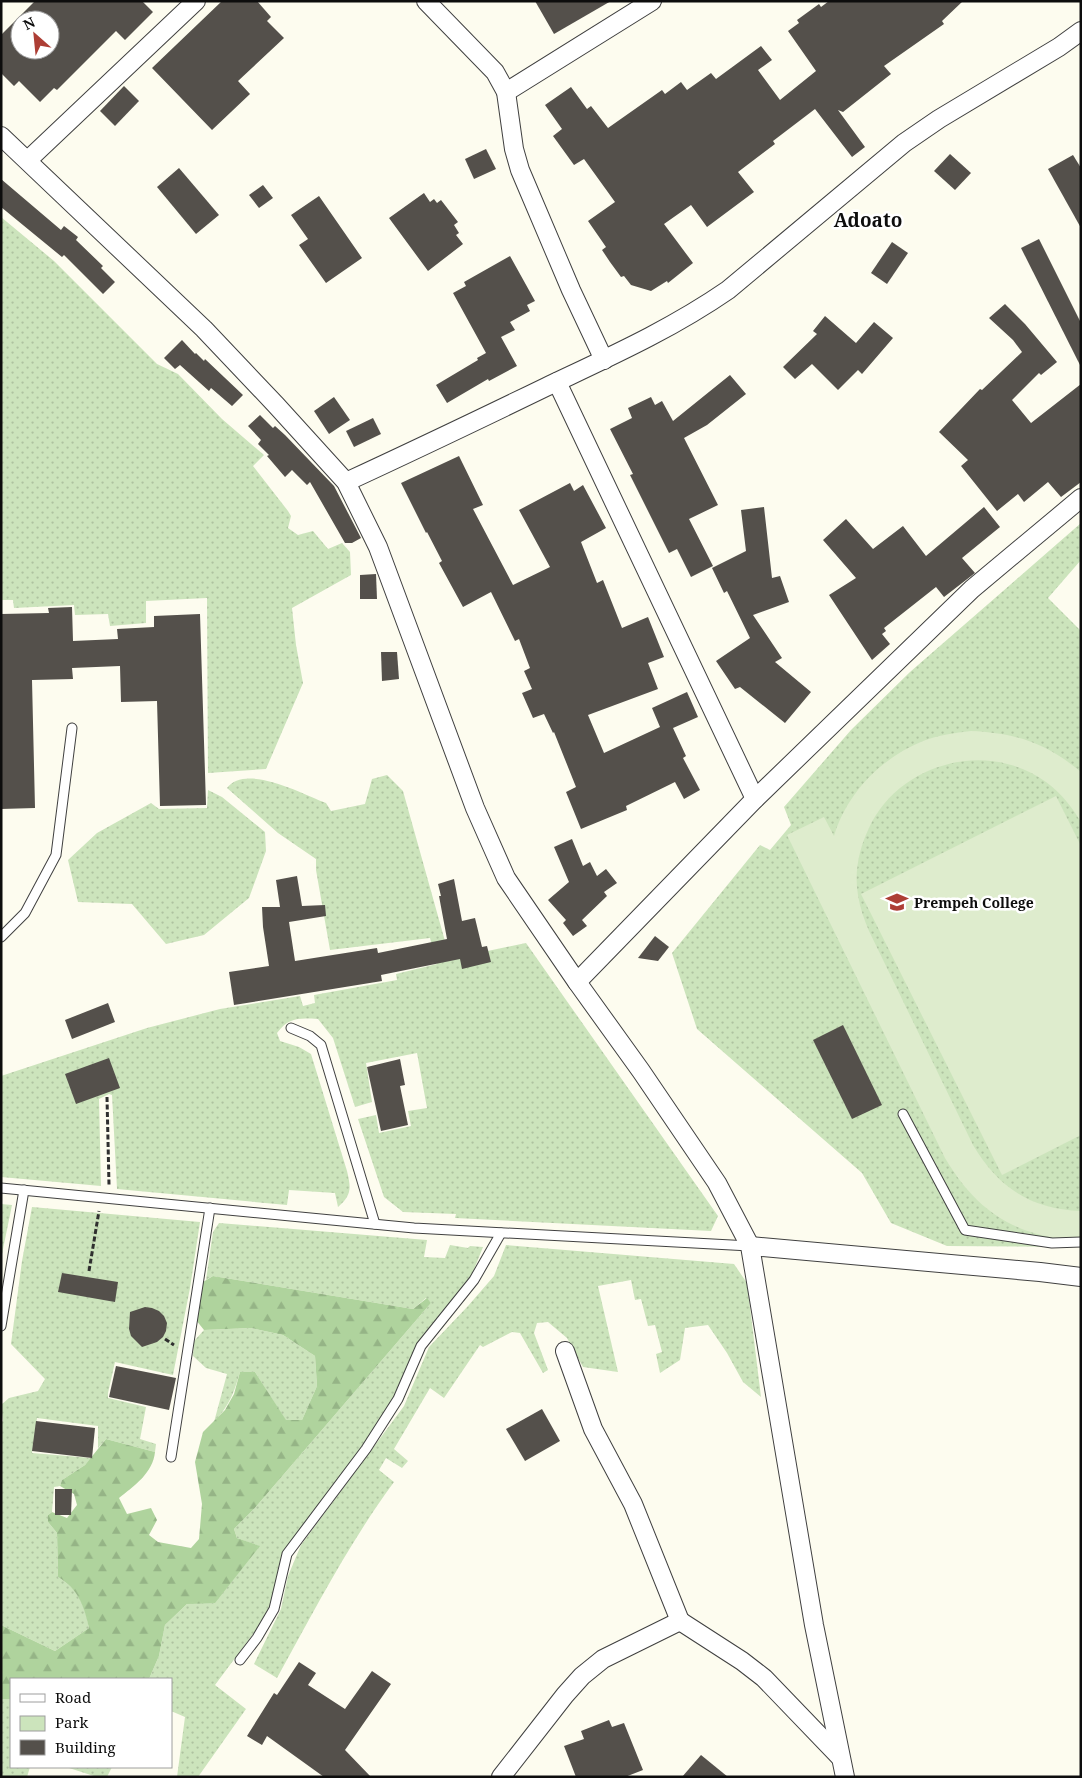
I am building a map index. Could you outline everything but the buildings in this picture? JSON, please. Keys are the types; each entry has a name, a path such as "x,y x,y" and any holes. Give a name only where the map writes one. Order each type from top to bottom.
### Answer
{"street":[{"path":"28,160 196,1"},
{"path":"426,1 495,72 506,92 514,149 520,170 571,290 604,360"},
{"path":"506,92 652,1"},
{"path":"346,482 668,329 728,290 904,143 939,119 1059,48 1081,31"},
{"path":"1,136 204,329 346,482 378,547 475,808 506,878 576,982 641,1071 717,1183 750,1246 814,1625 845,1777"},
{"path":"558,382 755,799"},
{"path":"576,982 755,799 972,589 1081,498"},
{"path":"750,1246 1081,1277"},
{"path":"565,1351 593,1429 634,1504 680,1621 742,1661 764,1678 840,1757"},
{"path":"501,1777 582,1676 603,1659 680,1621"}],"lane":[{"path":"1,937 25,913 56,855 72,728"},
{"path":"291,1028 310,1036 321,1045 375,1224"},
{"path":"903,1114 965,1230 1052,1243 1081,1242"},
{"path":"1,1188 414,1228 750,1246"},
{"path":"1,1326 24,1190"},
{"path":"171,1457 210,1208"},
{"path":"240,1660 274,1609 287,1554 366,1449 398,1399 421,1346 474,1280 501,1233"}],"path":[{"path":"89,1271 106,1198 106,1097"}],"green space":[{"path":"1,217 54,261 157,364 178,374 222,419 264,455 253,466 291,516 288,528 298,535 313,531 328,549 342,543 350,552 351,575 292,608 303,683 266,769 208,773 207,598 146,601 146,623 110,626 108,614 75,615 74,605 14,608 13,600 1,600"},
{"name":"Prempeh College","path":"1081,523 1081,560 1048,598 1081,631 1081,1247 947,1246 891,1223 862,1173 697,1029 672,953 760,845 770,850 791,825 784,807 851,730 910,672"},
{"path":"971,731 1002,734 1030,741 1055,754 1081,772 1081,822 1057,791 1046,782 1023,769 998,762 972,761 947,764 923,774 901,787 883,806 869,828 860,852 857,869 859,900 869,931 973,1145 993,1173 1017,1193 1046,1206 1081,1211 1081,1240 1037,1234 1018,1227 985,1207 957,1177 945,1158 787,835 824,817 834,836 847,805 868,779 893,757 923,741"},
{"path":"387,775 403,791 450,959 526,943 718,1216 711,1231 455,1218 456,1214 403,1212 384,1197 358,1119 376,1115 379,1133 411,1126 408,1111 427,1108 417,1053 366,1063 372,1102 355,1107 333,1038 318,1019 290,1021 277,1033 280,1041 299,1047 311,1054 349,1182 348,1195 338,1207 335,1193 289,1190 287,1205 117,1189 112,1095 109,1094 99,1099 101,1186 1,1177 1,1076 147,1028 220,1009 300,996 303,1006 315,1003 314,995 397,980 396,974 437,964 430,938 330,950 316,870 316,859 278,833 227,788 235,781 260,779 326,803 331,811 365,804 372,779"},
{"path":"208,790 222,797 265,832 266,851 249,898 204,935 166,944 132,904 78,902 68,860 97,833 151,803 159,809 207,808"},
{"path":"1056,796 1081,846 1081,1135 1002,1175 861,894"},
{"path":"1,1204 12,1205 1,1259"},
{"path":"32,1207 200,1222 190,1288 173,1375 115,1362 108,1393 108,1398 146,1407 140,1439 156,1444 155,1452 106,1439 98,1448 98,1426 37,1418 32,1453 91,1458 85,1465 62,1480 60,1486 54,1487 52,1512 48,1515 48,1522 57,1533 58,1577 71,1587 80,1598 89,1628 55,1651 1,1625 1,1422 3,1421 1,1405 9,1398 38,1391 45,1379 11,1344 22,1261"},
{"path":"219,1223 427,1240 424,1257 445,1258 450,1245 468,1248 470,1246 483,1247 469,1282 422,1342 397,1397 336,1487 282,1559 271,1610 215,1685 246,1709 198,1777 177,1777 185,1717 172,1711 172,1678 149,1678 159,1656 165,1625 187,1604 259,1546 237,1538 234,1529 254,1509 431,1303 426,1298 413,1309 213,1276 206,1280 213,1232"},
{"path":"506,1245 734,1264 747,1283 761,1397 743,1382 727,1353 708,1325 685,1328 680,1360 660,1373 656,1354 662,1352 655,1325 648,1326 641,1299 635,1300 631,1280 598,1286 618,1372 583,1367 567,1338 548,1322 537,1323 534,1333 548,1370 543,1373 520,1333 512,1332 483,1347 480,1345 444,1398 430,1388 394,1449 408,1461 402,1468 386,1458 379,1470 394,1482 347,1553 277,1678 254,1664 281,1609 288,1576 301,1545 404,1406 429,1347 494,1276"},
{"path":"213,1276 413,1309 427,1298 431,1303 254,1509 234,1529 237,1538 260,1546 215,1603 187,1604 165,1625 159,1656 149,1678 10,1678 10,1699 1,1699 1,1625 55,1651 89,1628 79,1598 71,1587 58,1577 57,1533 48,1522 48,1515 52,1512 67,1518 77,1505 74,1494 60,1486 62,1480 85,1465 106,1439 155,1452 147,1473 119,1498 127,1514 151,1508 157,1520 149,1535 158,1542 191,1548 199,1539 202,1504 195,1462 203,1432 225,1410 234,1394 240,1372 255,1372 286,1420 302,1420 317,1386 315,1356 283,1335 251,1328 204,1330 192,1315 191,1299 203,1282"},
{"path":"251,1328 283,1335 315,1356 317,1386 302,1420 286,1421 255,1372 240,1372 230,1399 214,1422 227,1374 206,1368 193,1356 194,1341 204,1330"},
{"path":"1,1699 10,1699 10,1768 30,1768 27,1777 1,1777"},
{"path":"69,1768 112,1768 107,1777 97,1777"}],"place":[{"name":"Prempeh College","path":"897,902"}],"district":[{"name":"Adoato","path":"868,220"}]}
